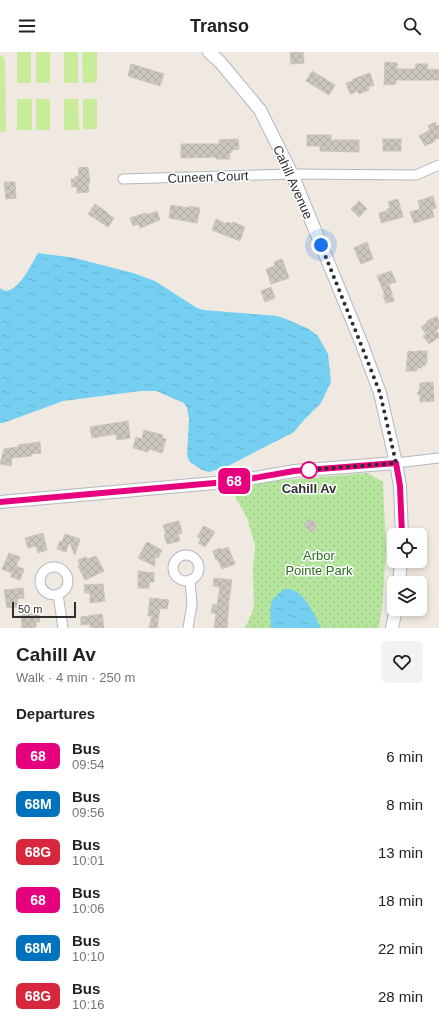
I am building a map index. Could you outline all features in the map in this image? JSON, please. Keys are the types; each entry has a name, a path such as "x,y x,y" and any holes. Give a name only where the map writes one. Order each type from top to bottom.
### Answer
{"street":[{"name":"Cahill Avenue","path":"209,52 220,62 260,110 292,174 347,308 380,393 400,486 402,528"},
{"name":"Cuneen Court","path":"123,179 292,174 416,175 439,165"},
{"path":"0,502 237,481 294,471 439,458"},
{"path":"188,628 192,604 190,580"},
{"path":"58,594 63,628"},
{"path":"392,628 395,616"}],"green space":[{"path":"17,52 31,52 31,83 17,83"},
{"path":"36,52 50,52 50,83 36,83"},
{"path":"64,52 78,52 78,83 64,83"},
{"path":"82,52 97,52 97,82 83,83"},
{"path":"0,54 5,59 6,132 0,131"},
{"path":"17,99 32,99 32,130 17,130"},
{"path":"36,99 50,99 50,130 36,130"},
{"path":"64,99 78,99 79,130 64,130"},
{"path":"83,99 97,99 97,129 83,129"},
{"name":"Arbor Pointe Park","path":"368,473 383,482 386,551 379,628 245,628 254,608 253,568 255,545 247,518 229,486"}],"water":[{"path":"38,253 75,258 133,273 155,281 197,308 204,310 277,316 309,329 318,336 328,354 331,382 321,403 294,432 228,466 209,472 202,470 190,462 187,456 189,419 187,408 184,403 156,391 141,391 63,401 0,423 0,288 6,291 17,285 27,272"},
{"path":"284,589 292,589 302,596 310,607 321,628 271,628 270,612 272,600"}],"building":[{"path":"290,52 303,52 304,63 291,64"},
{"path":"385,62 397,63 397,69 415,69 416,64 428,64 427,69 439,70 439,80 396,80 396,84 384,85"},
{"path":"131,64 164,74 160,86 128,76"},
{"path":"312,71 335,85 329,95 306,81"},
{"path":"370,73 374,85 368,87 369,90 359,94 358,91 350,94 346,83"},
{"path":"435,122 437,126 439,125 439,138 425,146 419,136 430,130 428,126"},
{"path":"307,135 331,135 331,140 359,140 359,152 320,151 320,146 307,146"},
{"path":"238,139 239,149 231,150 232,152 229,153 230,159 216,159 216,157 181,158 181,144 220,144 219,140"},
{"path":"383,139 401,139 401,151 383,151"},
{"path":"88,167 90,183 88,183 89,192 77,193 77,187 72,187 71,179 75,179 75,177 79,176 78,168"},
{"path":"4,182 15,182 16,198 6,199"},
{"path":"433,196 436,208 432,209 434,217 414,223 410,212 420,209 418,201"},
{"path":"398,199 403,217 381,223 379,213 387,211 387,209 390,208 388,202"},
{"path":"359,201 367,209 359,217 351,209"},
{"path":"95,204 114,218 108,227 88,214"},
{"path":"171,205 200,208 197,223 169,218"},
{"path":"157,211 160,220 140,228 139,224 133,226 130,218 146,213 147,215"},
{"path":"216,219 226,224 227,222 232,224 233,222 245,227 240,241 212,230"},
{"path":"367,242 373,259 361,264 354,248"},
{"path":"282,259 289,278 271,284 266,269 275,266 274,262"},
{"path":"391,271 396,282 389,284 394,301 386,303 383,295 385,295 377,276"},
{"path":"271,287 275,298 265,302 261,291"},
{"path":"436,316 439,320 439,328 436,330 439,337 429,344 423,336 426,334 421,327"},
{"path":"408,351 427,351 427,363 425,363 425,366 422,365 422,368 417,368 417,371 406,371"},
{"path":"433,382 434,401 420,402 420,396 417,394 420,383"},
{"path":"128,421 130,438 117,440 116,434 92,438 90,427"},
{"path":"144,430 163,435 162,438 166,439 162,453 149,449 148,452 133,448 136,437 142,439"},
{"path":"40,442 41,453 31,454 31,456 12,458 11,466 0,464 4,449 18,447 18,445"},
{"path":"310,518 317,525 312,533 304,525"},
{"path":"179,521 182,533 178,534 180,541 167,544 163,525"},
{"path":"204,526 215,532 205,547 198,543 201,539 197,537"},
{"path":"43,533 47,550 38,553 36,546 28,548 25,538"},
{"path":"65,534 80,539 75,555 69,542 66,552 57,549"},
{"path":"147,542 162,550 158,558 155,557 155,566 138,558"},
{"path":"228,547 235,564 222,569 218,560 216,560 213,551"},
{"path":"9,553 20,557 16,566 24,569 20,580 11,577 12,573 2,569"},
{"path":"96,556 104,571 85,580 78,566 80,565 78,560"},
{"path":"138,571 154,573 154,582 149,582 149,588 138,588"},
{"path":"214,578 232,580 227,628 214,628 216,613 211,613 213,604 217,605 220,587 213,586"},
{"path":"103,584 105,601 90,603 90,593 85,593 84,585"},
{"path":"23,588 24,598 17,599 18,607 7,608 4,590"},
{"path":"150,598 169,600 167,609 160,608 157,628 149,628 152,616 148,616"},
{"path":"39,613 40,622 36,622 36,627 22,628 21,615"},
{"path":"102,614 104,628 90,628 90,624 81,625 81,617"}],"bus line":[{"name":"68","path":"0,502 237,481 294,471 396,463 400,486 402,528"}],"place":[{"name":"Cahill Av","path":"309,470"}],"route":[{"path":"309,470 307,470 396,463 380,393 321,245"}]}
